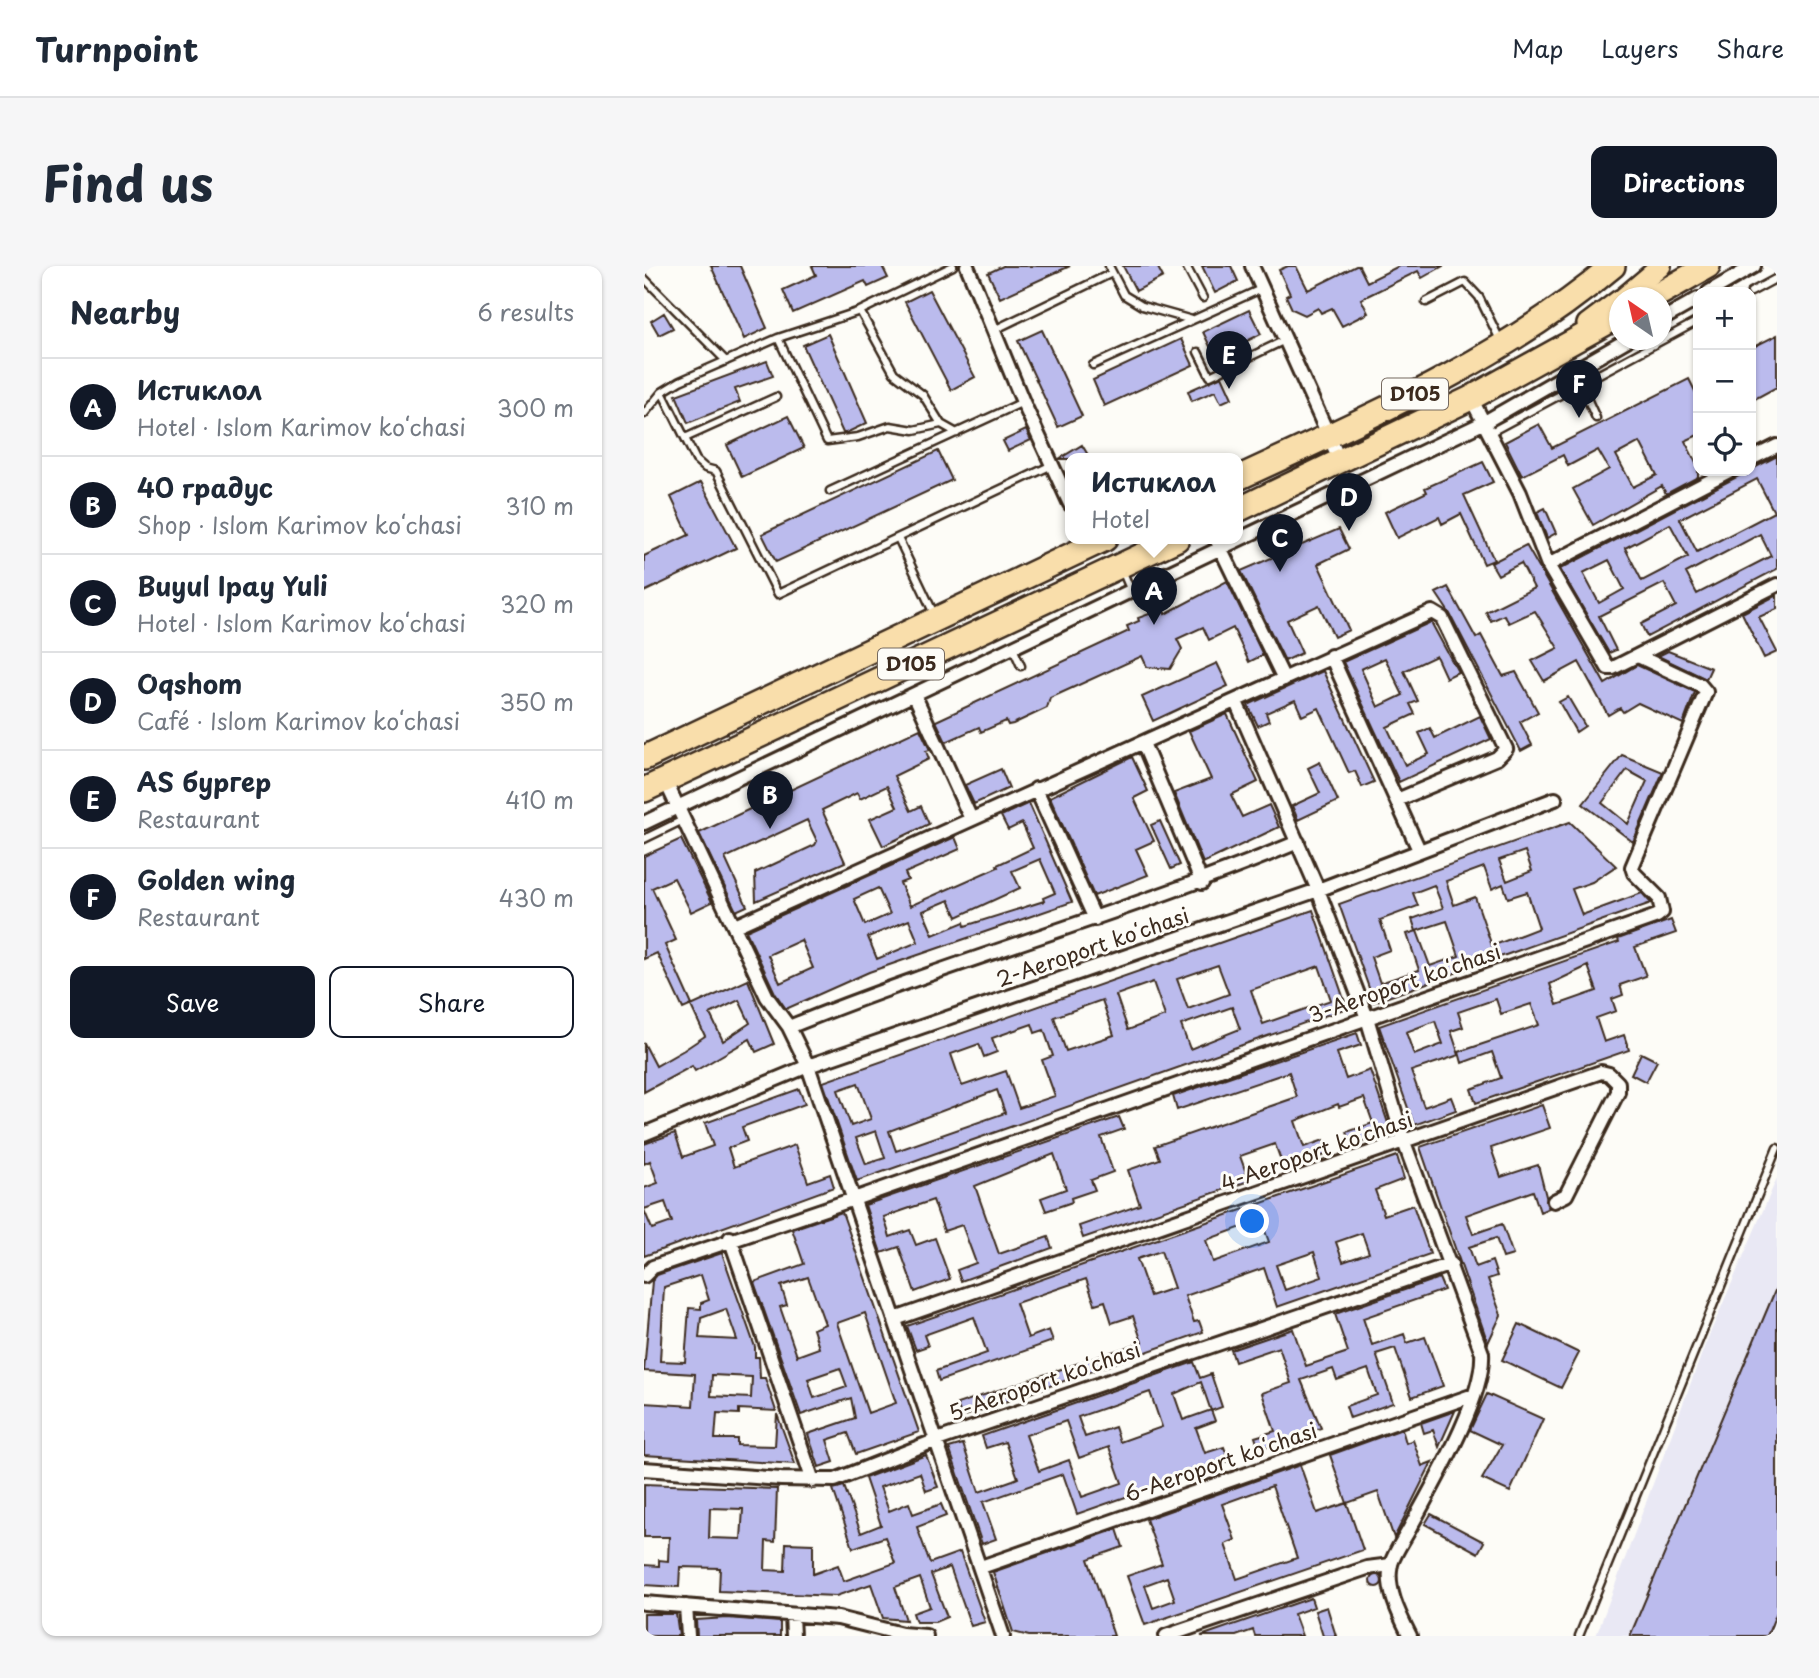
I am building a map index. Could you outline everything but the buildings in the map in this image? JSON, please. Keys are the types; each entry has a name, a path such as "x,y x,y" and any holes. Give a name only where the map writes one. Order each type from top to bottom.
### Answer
{"highway":[{"name":"D105","path":"1243,476 1402,401 1502,345 1581,292 1613,266"},
{"path":"1671,287 1708,266"},
{"path":"1493,387 1609,322"},
{"name":"D105","path":"1243,508 1493,387"},
{"name":"D105","path":"645,756 937,619 1089,544"},
{"name":"D105","path":"654,785 1166,544"}],"main road":[{"name":"D105","path":"1636,287 1661,266"},
{"name":"D105","path":"1493,387 1609,307"}],"street":[{"path":"969,266 1023,402 1065,493"},
{"path":"1252,266 1340,461"},
{"path":"1718,287 1754,266"},
{"path":"1672,314 1693,302"},
{"path":"1243,533 1487,427 1612,350"},
{"path":"1471,398 1520,493 1548,565 1602,663 1613,668 1777,585"},
{"path":"1756,456 1777,446"},
{"path":"1548,565 1719,476"},
{"path":"644,823 915,696 1131,591 1218,544 1284,679"},
{"path":"735,926 1036,789 1236,702 1424,614 1437,613 1506,744 1497,758 1397,800"},
{"path":"1331,656 1419,850"},
{"name":"3-Aeroport koʻchasi","path":"644,1276 653,1267 730,1238 854,1199 1662,912 1659,898 1634,873 1632,867 1706,692 1700,685 1638,656"},
{"path":"915,696 971,819"},
{"path":"1236,702 1318,890 1367,1018 1404,1142 1482,1353 1481,1377 1474,1395 1437,1478 1391,1565 1391,1585 1410,1636"},
{"path":"1143,743 1202,883"},
{"path":"654,785 678,807 767,997 789,1027 808,1066 1003,1636"},
{"path":"1036,789 1094,919"},
{"name":"2-Aeroport koʻchasi","path":"644,1134 808,1066 1318,890 1555,799"},
{"path":"789,1027 863,997 1202,883 1298,842"},
{"name":"4-Aeroport koʻchasi","path":"895,1319 1601,1072 1609,1074 1618,1083 1618,1092 1566,1195 1554,1201"},
{"path":"730,1238 813,1480"},
{"name":"5-Aeroport koʻchasi","path":"644,1469 835,1480 937,1440 1451,1264"},
{"name":"6-Aeroport koʻchasi","path":"981,1567 1474,1395"},
{"path":"1166,1636 1367,1568 1391,1565"},
{"path":"644,1603 838,1618 902,1635 926,1636"},
{"path":"686,1606 688,1636"},
{"path":"792,1615 793,1636"}],"lane":[{"path":"644,414 662,392 726,361 778,338 860,311 953,266"},
{"path":"1186,266 1203,298"},
{"path":"994,330 1111,269 1124,295 1142,306 1192,320"},
{"path":"644,278 726,361"},
{"path":"1756,289 1777,278"},
{"path":"1426,302 1465,282 1479,297 1502,345"},
{"path":"1093,365 1263,288"},
{"path":"860,311 894,373 923,395 942,424 957,433"},
{"path":"1487,427 1581,385 1693,324"},
{"path":"778,338 827,441 858,437 890,426 914,430 942,424"},
{"path":"1198,352 1210,376 1286,340"},
{"path":"1581,385 1596,418"},
{"path":"662,392 696,460 705,468 716,471 778,594 1053,465"},
{"path":"685,438 776,397"},
{"path":"830,491 1023,402"},
{"path":"898,538 937,619"},
{"path":"1120,566 1131,591"},
{"path":"1013,648 1021,666"},
{"path":"644,839 683,820"},
{"path":"1579,1636 1777,1148"}],"shaded area":[{"path":"1777,1178 1777,1636 1596,1636 1705,1345"}],"place":[{"name":"AS бургер","path":"1229,389"},
{"name":"Golden wing","path":"1579,418"},
{"name":"Oqshom","path":"1349,531"},
{"name":"Buyul Ipay Yuli","path":"1280,572"},
{"name":"Истиклол","path":"1154,625"},
{"name":"40 градус","path":"770,829"}]}
